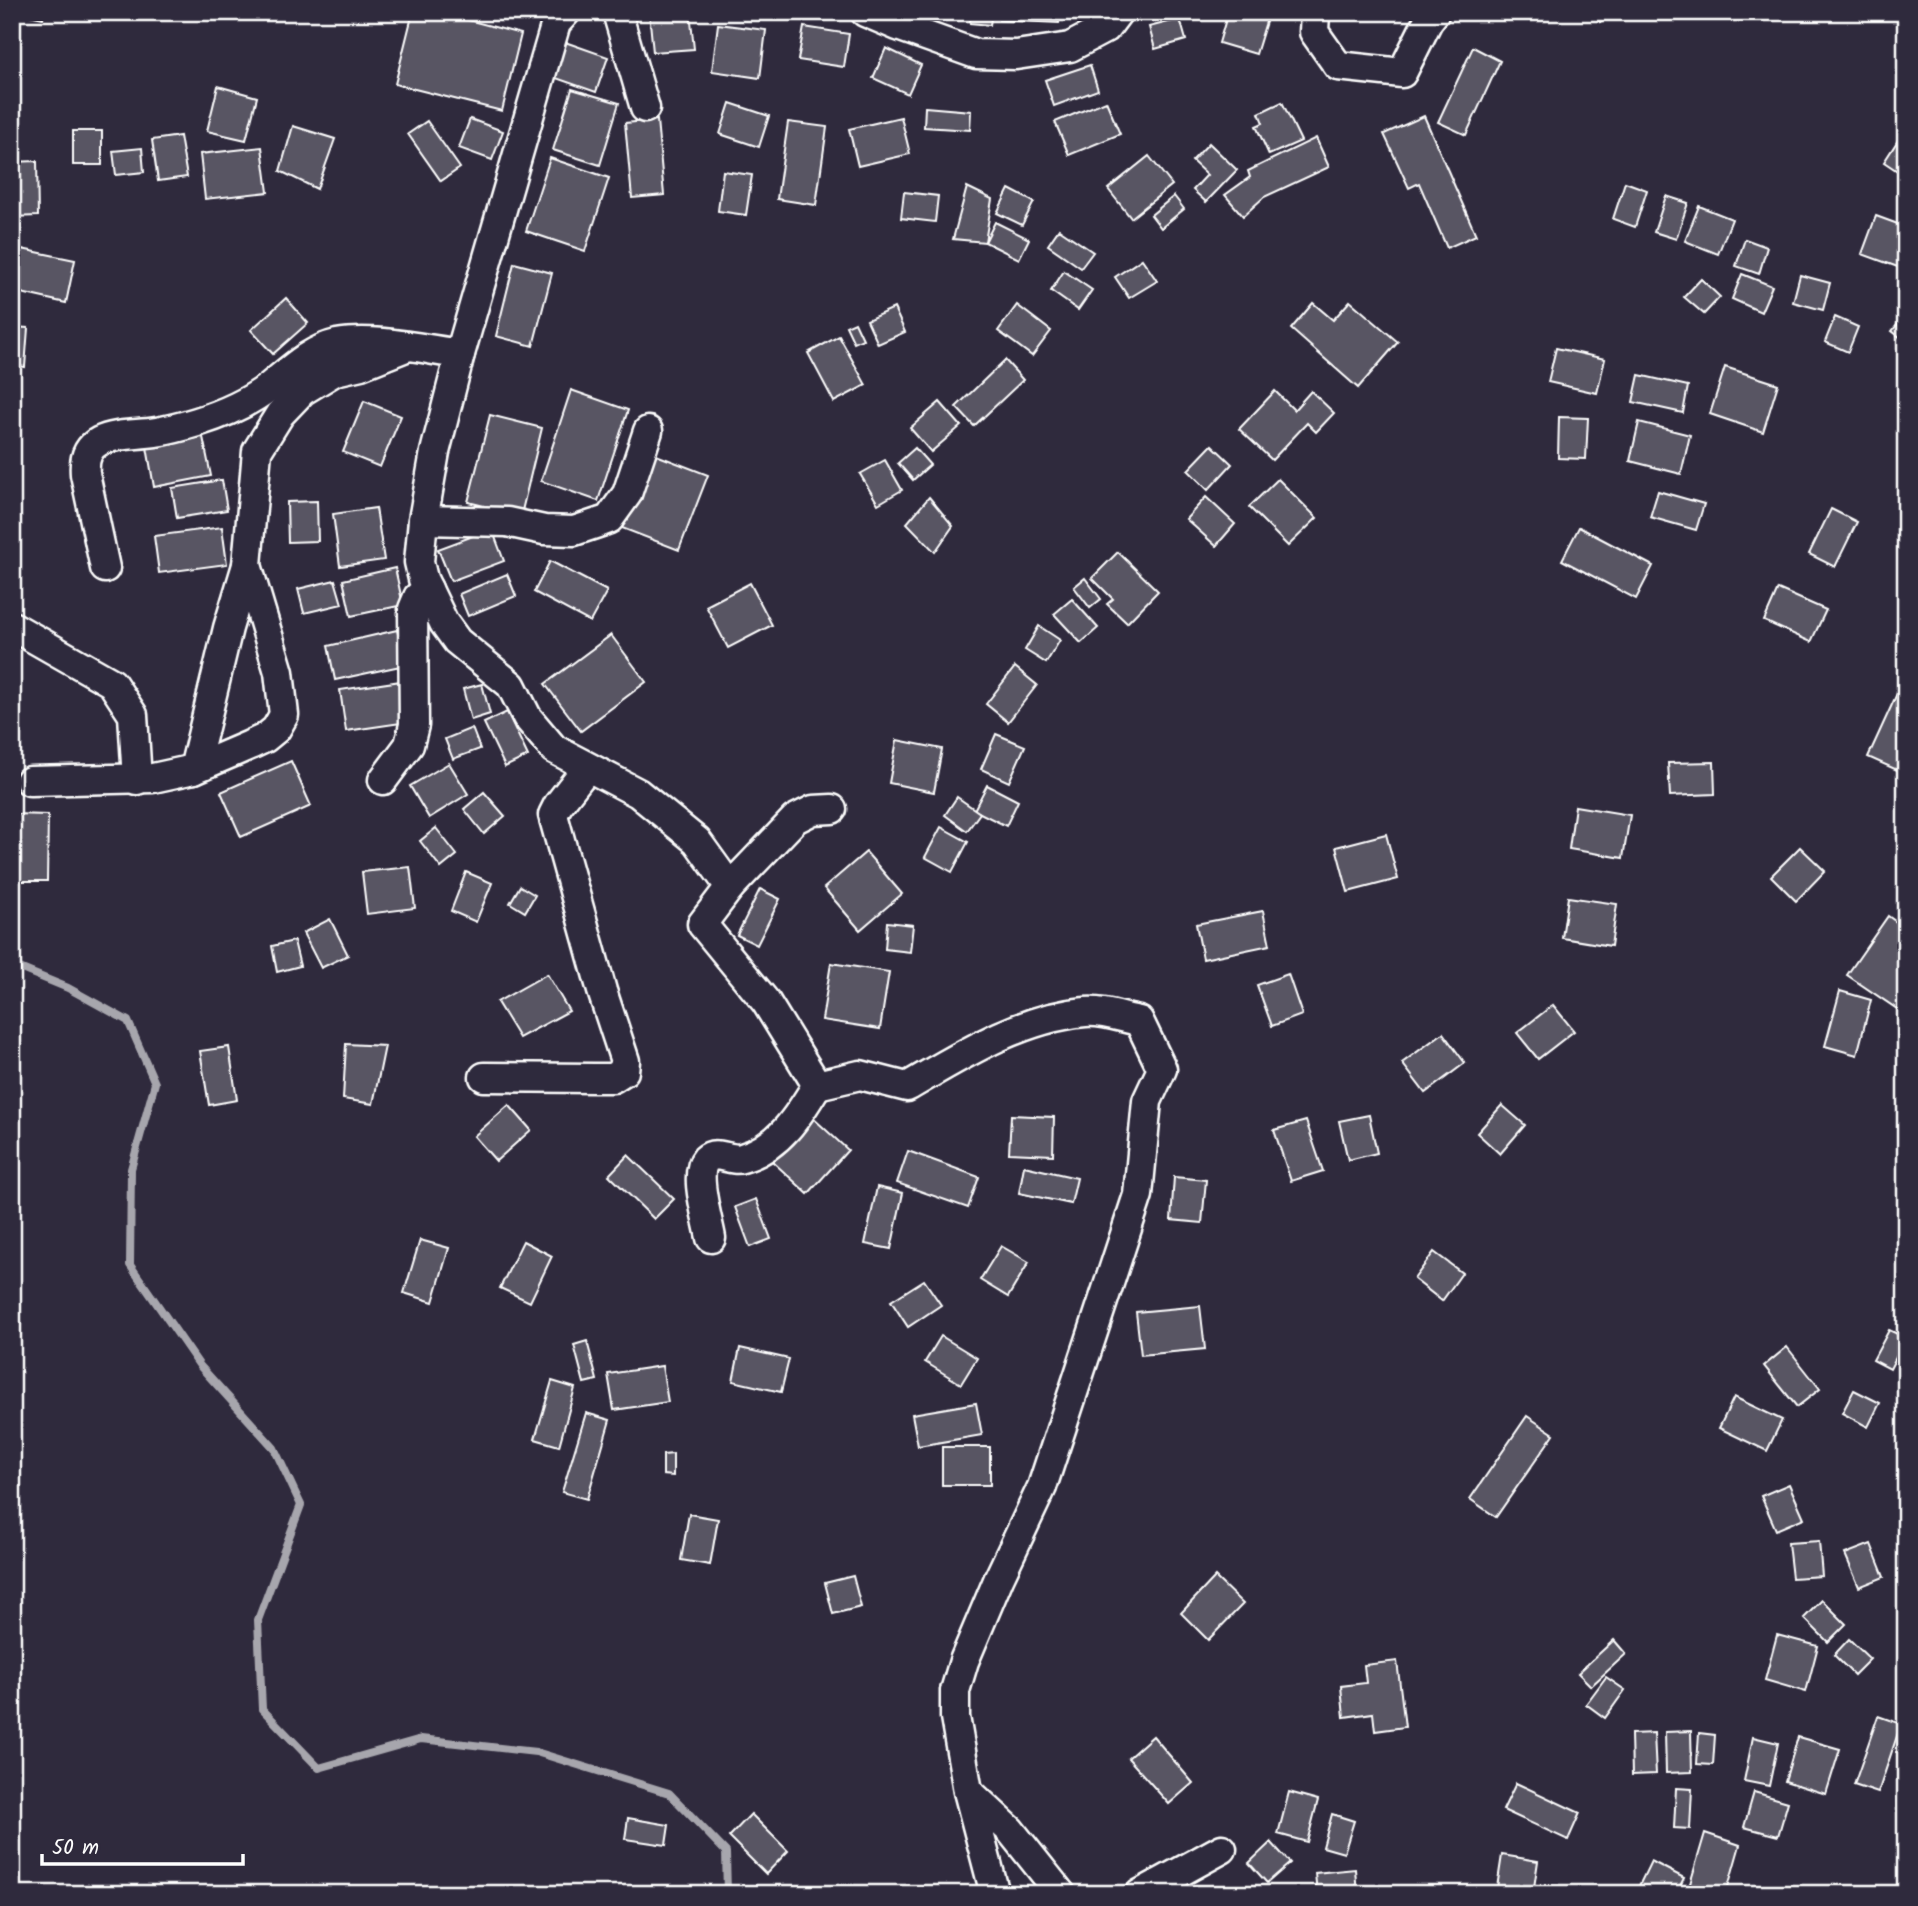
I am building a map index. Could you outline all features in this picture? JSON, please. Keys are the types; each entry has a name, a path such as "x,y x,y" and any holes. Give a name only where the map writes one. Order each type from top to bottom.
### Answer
{"street":[{"path":"566,12 556,23 460,354 435,452 419,562 444,623 457,641 511,685 527,717 554,749 638,793 697,841 730,887"},
{"path":"617,12 645,108"},
{"path":"865,12 976,54 1016,55 1070,47 1106,28 1118,12"},
{"path":"1315,12 1314,32 1338,65 1402,74 1435,12"},
{"path":"105,568 83,459 92,446 118,435 154,433 230,410 257,395 297,364 324,348 339,344 365,343 460,354"},
{"path":"194,769 228,628 247,565 257,452 280,414 316,381 406,347"},
{"path":"423,520 507,522 544,530 574,531 609,519 627,494 648,431"},
{"path":"30,781 137,780 194,769 265,738 276,729 284,715 279,672 247,565"},
{"path":"383,780 409,745 414,725 414,609 418,597 428,589"},
{"path":"12,626 111,683 132,715 137,780"},
{"path":"12,648 88,670"},
{"path":"484,1077 604,1078 624,1071 625,1061 602,991 553,815 587,768"},
{"path":"817,1085 765,1002 702,925 730,887 795,819 813,810 832,809"},
{"path":"711,1238 700,1172 704,1161 710,1156 719,1155 732,1160 742,1158 766,1147 788,1128 817,1085 860,1076 907,1087 955,1059 1026,1024 1088,1011 1139,1021 1162,1069 1147,1101 1138,1195 1046,1474 969,1650 955,1691 955,1717 968,1791 995,1894"},
{"path":"968,1791 1010,1830 1061,1894"},
{"path":"1140,1894 1222,1849"}],"building":[{"path":"16,12 44,12 43,18"},
{"path":"413,12 438,12 521,34 502,111 395,84"},
{"path":"649,12 690,12 694,49 653,52"},
{"path":"937,12 964,12 964,18 937,16"},
{"path":"971,12 992,12 990,25 970,23"},
{"path":"999,12 1060,12 1059,23 999,20"},
{"path":"1228,12 1269,12 1256,54 1219,43"},
{"path":"1593,12 1613,12 1600,22"},
{"path":"1180,19 1186,40 1155,49 1149,27"},
{"path":"718,24 766,30 760,78 712,71"},
{"path":"804,27 849,34 844,67 798,60"},
{"path":"565,42 608,57 596,92 553,77"},
{"path":"1473,47 1500,61 1466,135 1438,122"},
{"path":"886,48 921,65 908,94 873,78"},
{"path":"1090,65 1098,90 1054,106 1045,80"},
{"path":"218,86 257,97 246,140 207,131"},
{"path":"572,89 619,103 600,165 553,150"},
{"path":"1106,101 1120,134 1069,155 1055,122"},
{"path":"1282,102 1301,141 1269,155 1256,126 1263,123 1259,113"},
{"path":"730,103 769,116 759,147 720,134"},
{"path":"925,107 971,111 970,130 924,127"},
{"path":"1424,116 1476,235 1447,248 1419,183 1409,188 1384,134"},
{"path":"901,117 910,154 858,166 849,129"},
{"path":"470,119 503,131 492,160 459,148"},
{"path":"657,120 664,195 632,198 625,123"},
{"path":"427,121 460,168 441,181 408,134"},
{"path":"788,122 827,127 816,205 777,199"},
{"path":"293,126 335,139 317,189 280,171"},
{"path":"1906,128 1906,174 1905,176 1884,162"},
{"path":"73,131 102,131 102,165 73,165"},
{"path":"180,136 187,177 158,181 152,140"},
{"path":"1316,138 1329,167 1264,197 1243,216 1225,195 1250,177 1248,171"},
{"path":"1209,143 1237,170 1206,202 1193,190 1207,175 1192,161"},
{"path":"262,147 268,192 205,199 200,154"},
{"path":"142,148 144,172 116,175 113,151"},
{"path":"1149,156 1172,185 1131,218 1108,189"},
{"path":"550,158 609,178 585,251 526,231"},
{"path":"37,161 38,216 12,217 12,162"},
{"path":"723,171 752,175 746,215 718,211"},
{"path":"1625,182 1647,190 1635,227 1613,219"},
{"path":"967,187 992,199 985,242 953,239"},
{"path":"1009,189 1034,202 1022,225 997,213"},
{"path":"904,192 938,196 935,222 901,218"},
{"path":"1174,196 1184,209 1161,228 1151,215"},
{"path":"1666,196 1688,203 1676,239 1654,232"},
{"path":"1699,206 1732,219 1718,254 1685,241"},
{"path":"1876,216 1906,227 1906,270 1862,254"},
{"path":"995,222 1029,239 1019,259 985,242"},
{"path":"1059,229 1093,252 1081,268 1048,245"},
{"path":"1745,239 1767,247 1759,274 1736,266"},
{"path":"12,247 75,260 66,303 12,291"},
{"path":"1142,259 1157,281 1129,298 1115,277"},
{"path":"514,263 552,273 533,346 496,336"},
{"path":"1064,271 1092,290 1078,310 1051,291"},
{"path":"1742,274 1772,286 1761,312 1732,299"},
{"path":"1800,275 1830,283 1823,310 1793,302"},
{"path":"1701,279 1720,297 1704,314 1684,297"},
{"path":"286,298 308,323 273,354 251,330"},
{"path":"1350,301 1398,342 1358,388 1291,329 1313,303 1333,320"},
{"path":"1017,305 1051,331 1032,356 998,331"},
{"path":"894,308 905,332 878,344 867,320"},
{"path":"1906,314 1906,342 1892,331"},
{"path":"1835,317 1858,327 1848,352 1825,342"},
{"path":"855,322 863,339 854,343 846,326"},
{"path":"12,327 28,328 25,367 12,365"},
{"path":"839,336 866,385 834,402 808,353"},
{"path":"1556,348 1605,359 1597,393 1548,382"},
{"path":"1005,360 1023,380 974,426 956,407"},
{"path":"1725,367 1778,384 1763,432 1710,414"},
{"path":"1639,375 1688,386 1683,413 1633,402"},
{"path":"571,390 628,410 598,501 541,481"},
{"path":"1275,391 1294,410 1311,391 1334,413 1316,432 1307,423 1272,460 1239,429"},
{"path":"364,401 401,416 380,467 343,452"},
{"path":"940,402 961,426 931,452 910,428"},
{"path":"490,415 542,428 521,515 468,502"},
{"path":"1559,417 1588,418 1586,459 1558,458"},
{"path":"1639,422 1690,435 1681,474 1630,461"},
{"path":"203,437 211,476 154,487 147,447"},
{"path":"1212,445 1232,464 1208,490 1188,470"},
{"path":"915,448 930,465 913,480 898,463"},
{"path":"651,453 708,475 679,550 622,528"},
{"path":"885,460 902,490 878,504 860,474"},
{"path":"1278,479 1317,518 1288,546 1249,507"},
{"path":"222,480 227,510 177,518 172,488"},
{"path":"1658,491 1704,504 1696,530 1650,517"},
{"path":"929,497 953,526 935,552 907,523"},
{"path":"1206,497 1235,524 1216,546 1186,519"},
{"path":"317,501 318,541 288,542 287,502"},
{"path":"376,508 384,560 340,566 333,514"},
{"path":"1831,509 1857,522 1835,567 1809,554"},
{"path":"222,527 227,564 159,573 154,536"},
{"path":"1579,527 1653,566 1636,599 1562,560"},
{"path":"492,529 504,561 451,581 438,549"},
{"path":"1118,552 1158,591 1127,623 1107,604 1113,599 1092,578"},
{"path":"550,561 607,591 590,622 534,592"},
{"path":"395,568 403,605 351,616 343,580"},
{"path":"507,574 516,596 468,616 459,594"},
{"path":"1085,578 1101,599 1090,608 1074,587"},
{"path":"335,580 342,604 304,613 298,589"},
{"path":"750,583 772,625 728,648 706,606"},
{"path":"1778,589 1826,610 1811,642 1764,621"},
{"path":"1072,599 1098,628 1081,643 1054,614"},
{"path":"1039,626 1060,640 1046,663 1025,650"},
{"path":"397,630 405,665 335,680 328,646"},
{"path":"611,635 646,682 581,731 545,684"},
{"path":"1015,667 1037,685 1008,722 986,704"},
{"path":"1906,674 1906,774 1868,757"},
{"path":"401,681 408,722 346,731 340,690"},
{"path":"482,684 490,714 471,720 463,689"},
{"path":"507,712 528,756 505,767 484,723"},
{"path":"472,728 480,749 453,759 445,739"},
{"path":"996,734 1025,746 1009,782 981,769"},
{"path":"897,740 942,749 934,792 889,783"},
{"path":"291,761 311,806 241,837 221,792"},
{"path":"1714,762 1715,794 1670,796 1668,763"},
{"path":"449,763 468,794 429,818 410,786"},
{"path":"987,785 1018,801 1006,826 974,810"},
{"path":"484,792 505,816 484,834 464,809"},
{"path":"957,797 980,813 967,831 945,815"},
{"path":"1575,806 1630,815 1623,858 1569,849"},
{"path":"12,814 48,815 47,881 12,881"},
{"path":"941,827 968,842 952,872 925,857"},
{"path":"436,828 457,855 441,868 420,841"},
{"path":"1386,834 1398,879 1348,892 1336,847"},
{"path":"1800,847 1825,871 1796,901 1771,876"},
{"path":"866,852 902,894 860,930 824,888"},
{"path":"410,867 415,908 367,914 362,872"},
{"path":"466,872 492,883 476,922 451,911"},
{"path":"520,886 535,895 525,912 510,903"},
{"path":"760,889 780,899 757,945 737,935"},
{"path":"1568,897 1617,904 1611,946 1562,938"},
{"path":"1263,911 1270,945 1203,959 1196,924"},
{"path":"1888,916 1906,929 1906,1015 1847,975"},
{"path":"330,919 348,955 321,968 303,933"},
{"path":"887,922 913,925 910,952 885,949"},
{"path":"294,941 300,966 277,972 272,946"},
{"path":"831,963 889,972 880,1029 822,1020"},
{"path":"547,974 569,1011 519,1038 497,1002"},
{"path":"1288,974 1302,1015 1272,1026 1257,985"},
{"path":"1840,991 1871,1000 1857,1055 1825,1046"},
{"path":"1553,1005 1574,1031 1538,1059 1517,1033"},
{"path":"1443,1033 1465,1063 1425,1093 1402,1063"},
{"path":"346,1044 385,1046 373,1104 343,1099"},
{"path":"229,1047 237,1100 209,1105 200,1051"},
{"path":"509,1105 531,1130 496,1161 474,1136"},
{"path":"1502,1105 1525,1125 1500,1154 1477,1133"},
{"path":"1011,1115 1054,1117 1053,1155 1009,1153"},
{"path":"1369,1115 1377,1153 1348,1160 1339,1121"},
{"path":"813,1118 848,1150 808,1194 773,1162"},
{"path":"1306,1121 1323,1171 1291,1181 1274,1130"},
{"path":"908,1151 979,1177 968,1208 897,1183"},
{"path":"628,1155 674,1199 654,1219 609,1175"},
{"path":"1024,1166 1077,1178 1071,1204 1019,1193"},
{"path":"1174,1177 1206,1180 1202,1223 1171,1220"},
{"path":"877,1187 903,1193 891,1249 865,1244"},
{"path":"756,1199 771,1239 750,1247 735,1207"},
{"path":"420,1240 449,1248 433,1302 404,1293"},
{"path":"523,1241 552,1256 530,1302 500,1288"},
{"path":"1001,1246 1029,1262 1008,1297 980,1280"},
{"path":"1434,1252 1462,1273 1442,1301 1414,1279"},
{"path":"924,1280 941,1305 908,1327 891,1301"},
{"path":"1200,1306 1205,1349 1141,1355 1136,1312"},
{"path":"1889,1330 1906,1338 1890,1369 1873,1360"},
{"path":"941,1336 977,1358 961,1384 925,1362"},
{"path":"587,1341 597,1380 584,1383 574,1345"},
{"path":"1787,1347 1820,1389 1797,1407 1764,1366"},
{"path":"740,1348 789,1359 781,1392 733,1381"},
{"path":"662,1366 668,1402 614,1410 608,1374"},
{"path":"552,1381 575,1388 559,1446 535,1439"},
{"path":"1854,1390 1880,1403 1868,1427 1842,1413"},
{"path":"1734,1397 1782,1420 1767,1451 1719,1428"},
{"path":"976,1403 982,1435 918,1446 912,1414"},
{"path":"586,1413 610,1420 587,1499 562,1492"},
{"path":"1527,1416 1554,1434 1496,1517 1470,1499"},
{"path":"942,1447 990,1447 990,1485 942,1485"},
{"path":"673,1454 673,1476 663,1475 663,1455"},
{"path":"1789,1484 1804,1518 1776,1530 1761,1496"},
{"path":"689,1514 718,1519 710,1565 681,1560"},
{"path":"1819,1541 1822,1576 1792,1578 1788,1543"},
{"path":"1871,1544 1884,1577 1859,1587 1845,1554"},
{"path":"853,1576 861,1607 833,1614 825,1583"},
{"path":"1215,1577 1243,1604 1208,1640 1181,1613"},
{"path":"1822,1600 1846,1624 1828,1642 1804,1618"},
{"path":"1777,1635 1818,1646 1806,1692 1765,1680"},
{"path":"1849,1639 1870,1659 1854,1675 1834,1655"},
{"path":"1614,1640 1626,1654 1591,1686 1578,1673"},
{"path":"1397,1661 1405,1727 1375,1731 1373,1713 1344,1717 1341,1686 1366,1683 1364,1665"},
{"path":"1606,1677 1625,1690 1605,1718 1586,1704"},
{"path":"1878,1716 1901,1724 1878,1793 1854,1785"},
{"path":"1691,1731 1692,1772 1666,1773 1665,1732"},
{"path":"1654,1733 1656,1774 1632,1775 1631,1734"},
{"path":"1699,1733 1715,1735 1713,1765 1697,1764"},
{"path":"1153,1736 1193,1783 1169,1804 1128,1758"},
{"path":"1753,1737 1778,1743 1769,1786 1744,1781"},
{"path":"1798,1737 1840,1749 1826,1794 1785,1781"},
{"path":"1516,1783 1580,1813 1568,1840 1503,1810"},
{"path":"1676,1788 1692,1789 1690,1829 1674,1828"},
{"path":"1289,1792 1318,1800 1307,1842 1278,1834"},
{"path":"1754,1792 1788,1802 1778,1836 1744,1827"},
{"path":"751,1814 788,1851 766,1874 729,1837"},
{"path":"1332,1814 1354,1821 1344,1853 1323,1847"},
{"path":"628,1818 669,1825 666,1845 625,1839"},
{"path":"1705,1833 1740,1845 1726,1894 1687,1894"},
{"path":"1271,1842 1290,1863 1267,1883 1249,1863"},
{"path":"1502,1855 1538,1861 1533,1894 1496,1894"},
{"path":"1651,1861 1684,1878 1676,1894 1635,1894"},
{"path":"1355,1869 1357,1894 1317,1894 1315,1873"}],"waterway":[{"path":"12,965 68,988 128,1021 155,1083 131,1169 130,1265 200,1366 274,1448 301,1505 258,1620 262,1709 319,1768 421,1739 536,1752 669,1793 726,1852 727,1894"}]}
